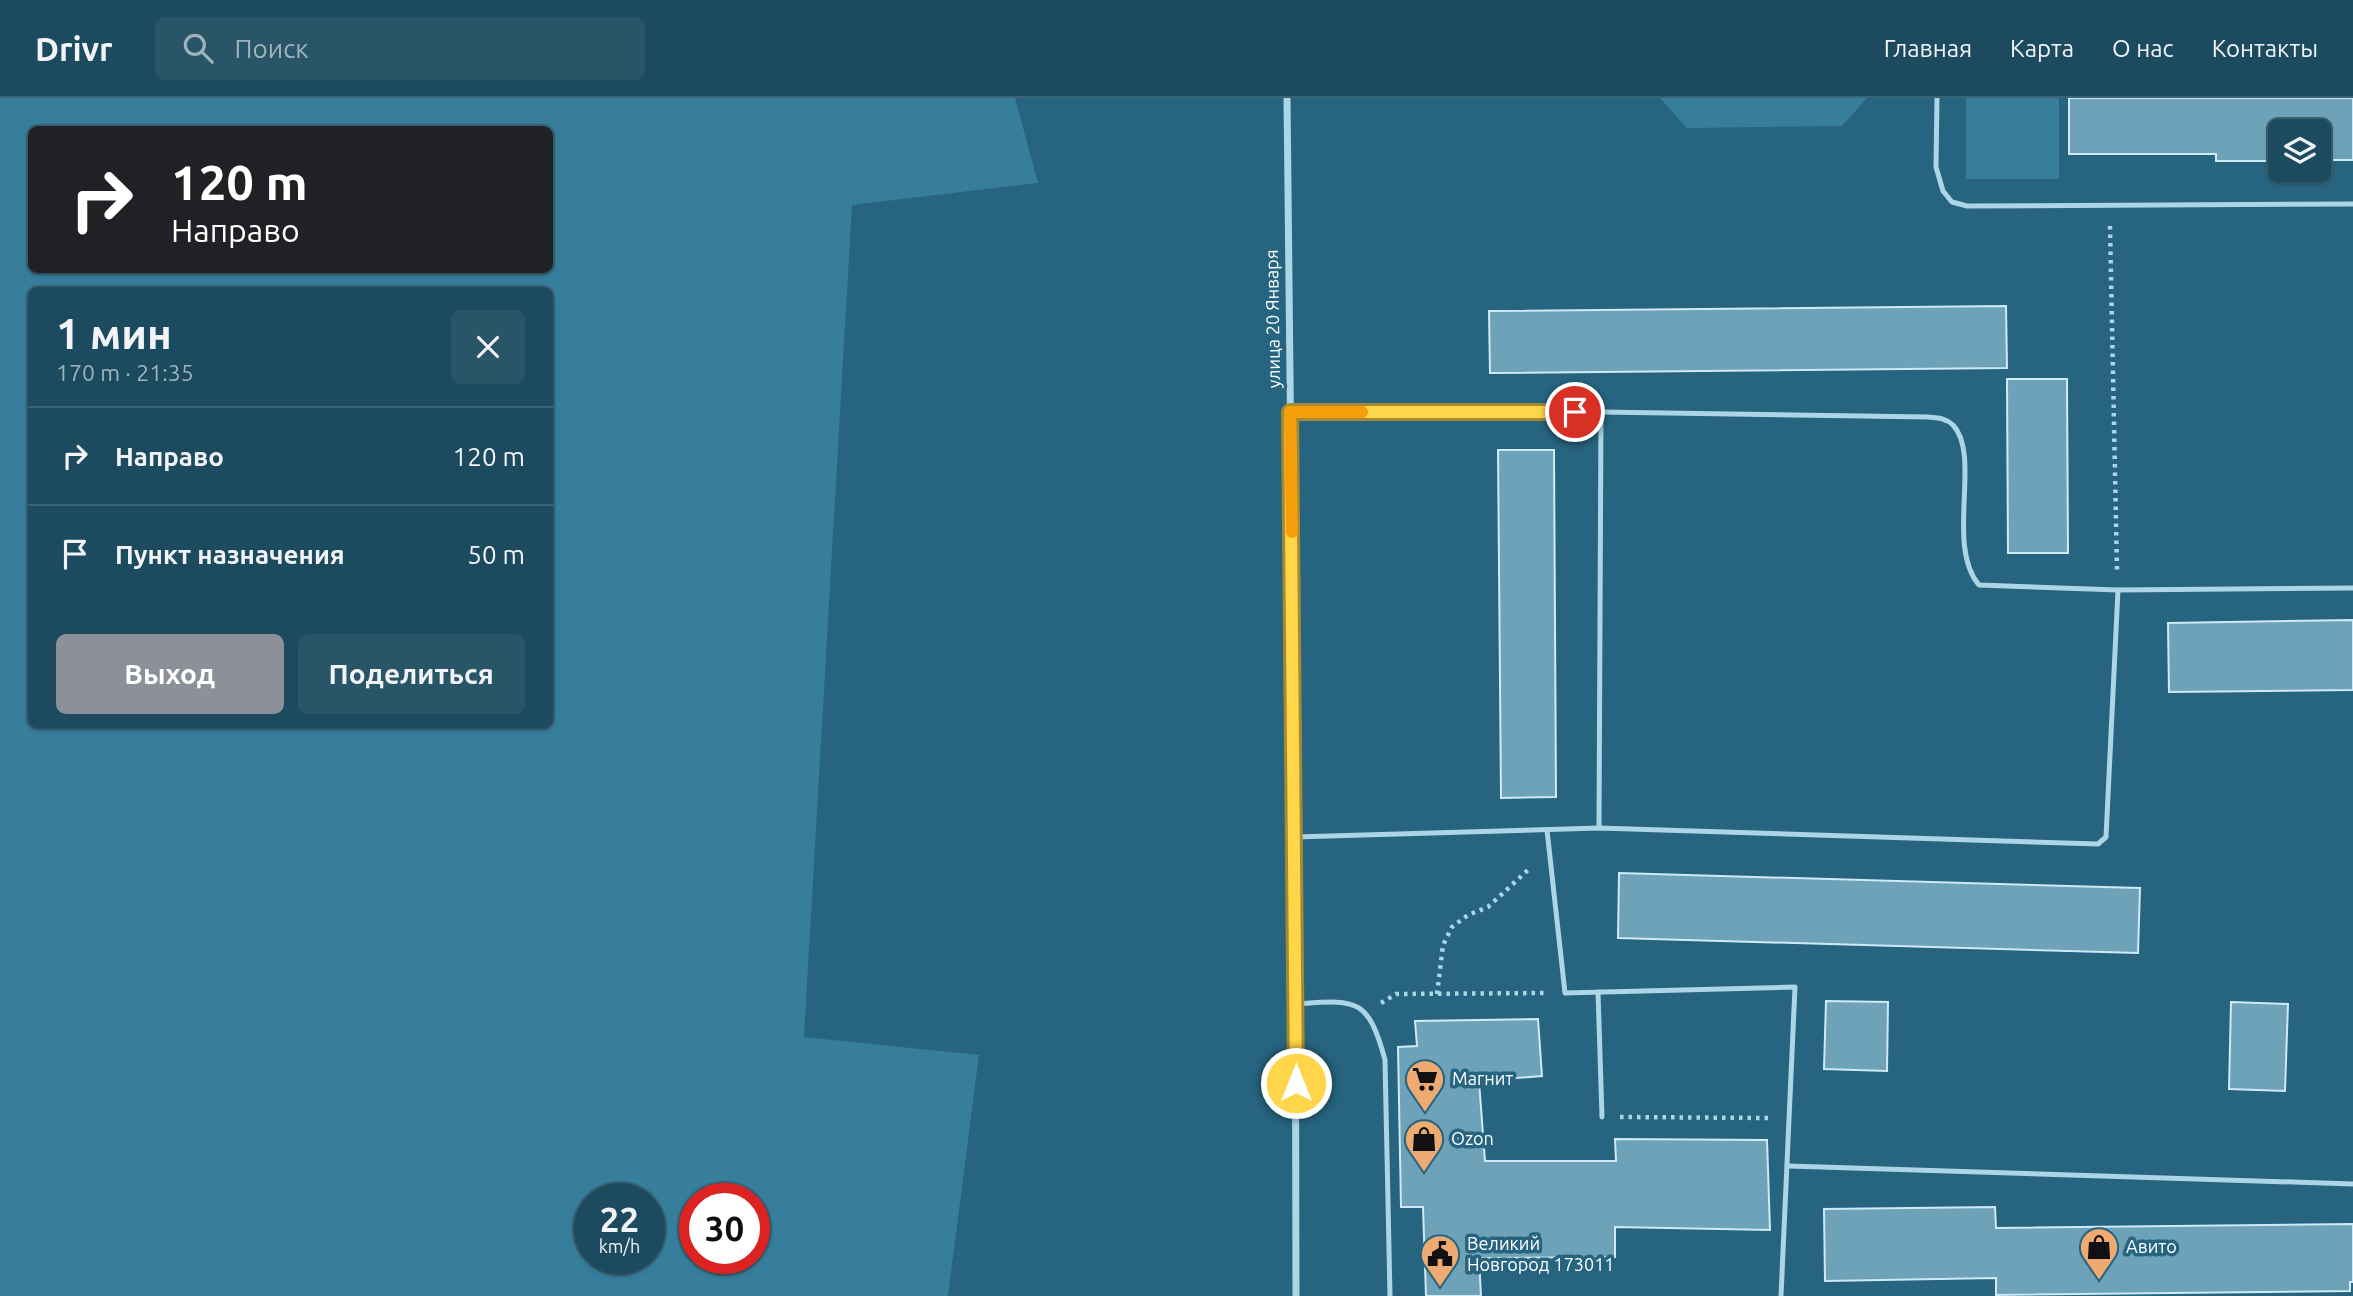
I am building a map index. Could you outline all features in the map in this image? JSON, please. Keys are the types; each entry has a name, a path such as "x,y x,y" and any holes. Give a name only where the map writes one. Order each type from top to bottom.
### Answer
{"street":[{"name":"улица 20 Января","path":"1287,98 1295,837 1296,1296"}],"lane":[{"path":"1937,98 1938,181 1952,202 1967,206 2353,204"},
{"path":"1290,412 1601,412 1944,419 1954,426 1961,440 1964,556 1970,574 1979,585 2118,590 2353,588"},
{"path":"1599,828 1601,412"},
{"path":"1295,837 1599,828 2098,844 2106,837 2108,824 2118,590"},
{"path":"1547,830 1565,993 1795,987 1789,1166 1781,1296"},
{"path":"1598,992 1602,1116"},
{"path":"1296,1004 1347,1001 1366,1013 1377,1032 1385,1060 1390,1296"},
{"path":"1789,1166 2353,1184"}],"path":[{"path":"2109,205 2118,590"},
{"path":"1437,994 1443,945 1452,927 1468,915 1488,907 1532,867"},
{"path":"1366,1013 1396,994 1565,993"},
{"path":"1602,1116 1790,1118"}],"shaded area":[{"path":"0,98 1015,98 1038,183 852,205 804,1037 979,1055 948,1296 0,1296"},
{"path":"1660,98 1867,98 1842,126 1687,128"},
{"path":"1966,98 2059,98 2059,179 1966,179"}],"building":[{"path":"2069,98 2353,98 2353,160 2331,160 2331,119 2268,119 2268,161 2216,161 2216,154 2069,154"},
{"path":"2006,306 2007,368 1490,373 1489,311"},
{"path":"2007,379 2067,379 2068,553 2008,553"},
{"path":"1498,450 1554,450 1556,797 1501,798"},
{"path":"2353,620 2353,690 2169,692 2168,623"},
{"path":"1619,873 2140,888 2138,953 1618,938"},
{"path":"1826,1001 1888,1002 1887,1071 1824,1069"},
{"path":"2231,1002 2288,1004 2285,1091 2229,1089"},
{"path":"1538,1019 1542,1076 1479,1081 1485,1161 1616,1161 1615,1139 1767,1140 1770,1230 1615,1227 1615,1257 1479,1258 1481,1296 1426,1296 1423,1207 1401,1207 1398,1047 1417,1046 1415,1021"},
{"path":"1995,1207 1996,1228 2353,1224 2353,1282 2350,1282 2350,1291 1996,1295 1996,1278 1825,1281 1824,1209"}],"slow traffic":[{"path":"1292,532 1290,412 1362,412"}],"place":[{"name":"Магнит","path":"1425,1113"},
{"name":"Ozon","path":"1424,1173"},
{"name":"Авито","path":"2099,1281"},
{"name":"Великий Новгород 173011","path":"1440,1288"}],"route":[{"path":"1296,1083 1290,412 1575,412"}]}
